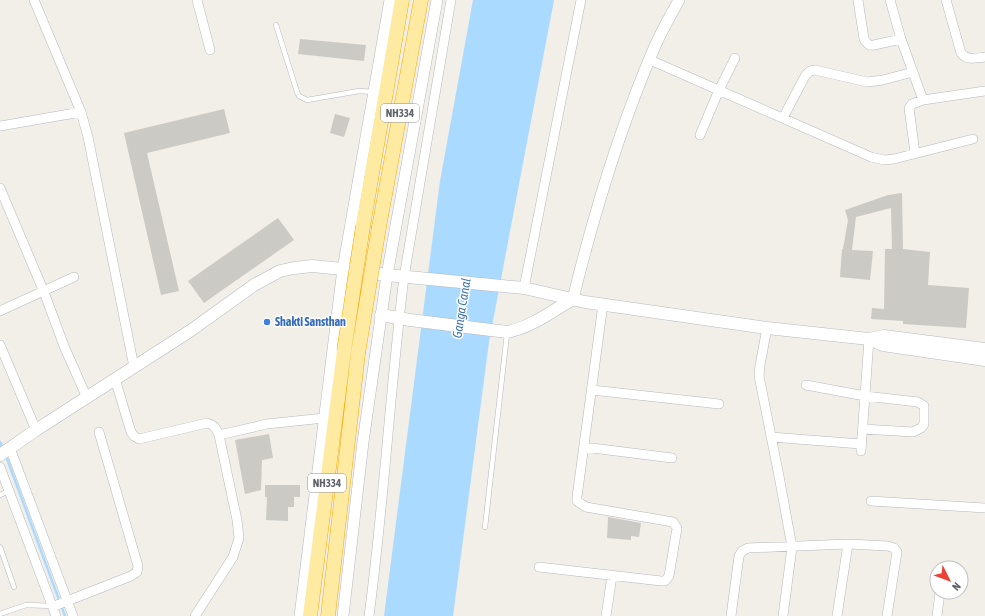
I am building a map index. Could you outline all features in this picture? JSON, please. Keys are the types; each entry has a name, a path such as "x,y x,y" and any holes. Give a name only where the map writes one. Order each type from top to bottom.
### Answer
{"highway":[{"name":"NH334","path":"310,616 344,351 363,226 402,0"},
{"name":"NH334","path":"328,616 358,353 379,227 421,0"}],"main road":[{"path":"0,456 36,430 190,331 254,285 280,271 312,266 404,277 524,288 603,304 767,328 869,339 883,345 985,360"},
{"path":"381,314 405,319 503,332 520,329 532,324 573,299"},
{"path":"869,339 884,336 985,349"}],"street":[{"path":"34,0 80,112 95,171 134,367"},
{"path":"197,0 210,50"},
{"path":"300,616 343,269 390,0"},
{"path":"343,616 363,442 381,314 437,0"},
{"path":"369,616 405,319 404,277 451,0"},
{"path":"524,288 581,0"},
{"path":"573,299 582,260 622,130 655,46 679,0"},
{"path":"858,0 864,38 867,44 870,46 901,39"},
{"path":"890,0 901,39 923,100"},
{"path":"946,0 963,56 966,58 985,57"},
{"path":"700,135 719,90 735,58"},
{"path":"650,60 871,157 884,160 973,139"},
{"path":"783,118 805,76 815,70 874,82 913,72"},
{"path":"915,153 910,108 912,104 923,100 985,91"},
{"path":"0,126 80,112"},
{"path":"0,188 44,292 64,346 87,398"},
{"path":"0,311 74,277"},
{"path":"539,567 661,581 668,579 677,528 673,522 586,507 577,501 603,304"},
{"path":"767,328 759,376 780,476 792,547 783,616"},
{"path":"771,437 861,448 869,339"},
{"path":"0,345 36,430"},
{"path":"115,379 131,432 139,439 207,422 213,424 217,429 238,520 239,538 233,556 195,616"},
{"path":"806,386 865,396 918,402 924,406 924,424 921,428 914,432 863,429"},
{"path":"592,390 718,404"},
{"path":"219,435 266,424 324,418"},
{"path":"60,603 131,576 136,572 138,566 99,432"},
{"path":"584,447 672,458"},
{"path":"10,448 60,603 56,616"},
{"path":"0,467 9,491 60,603 73,616"},
{"path":"871,501 985,508"},
{"path":"837,616 848,544"},
{"path":"731,616 742,551 748,548 848,544 888,546 894,548 896,552 888,616"},
{"path":"606,616 612,576"},
{"path":"937,616 939,600"}],"lane":[{"path":"276,25 297,92 303,99 307,100 359,91 374,92"},
{"path":"485,527 503,332"},
{"path":"0,495 9,491"},
{"path":"0,547 14,587"},
{"path":"0,614 26,605 60,603"}],"water":[{"name":"Ganga Canal","path":"473,0 554,0 489,342 453,616 384,616 440,181"}],"building":[{"path":"300,39 366,45 364,61 298,54"},
{"path":"224,109 230,133 147,153 179,291 161,295 124,133"},
{"path":"335,114 350,118 344,137 330,133"},
{"path":"902,193 903,249 930,252 928,285 969,288 966,328 903,324 903,321 871,319 872,308 884,309 885,249 892,249 891,208 856,217 852,250 873,251 870,280 840,277 842,249 848,220 845,210 888,195"},
{"path":"278,218 294,240 204,303 188,281"},
{"path":"269,434 273,458 262,460 261,490 245,494 235,440"},
{"path":"265,485 300,485 300,497 294,497 294,507 288,507 288,521 266,520 267,497 265,497"},
{"path":"608,517 641,523 639,537 631,536 631,540 607,538"}],"waterway":[{"path":"0,442 2,447"},
{"path":"6,456 65,616"}],"place":[{"name":"Shakti Sansthan","path":"267,322"}]}
